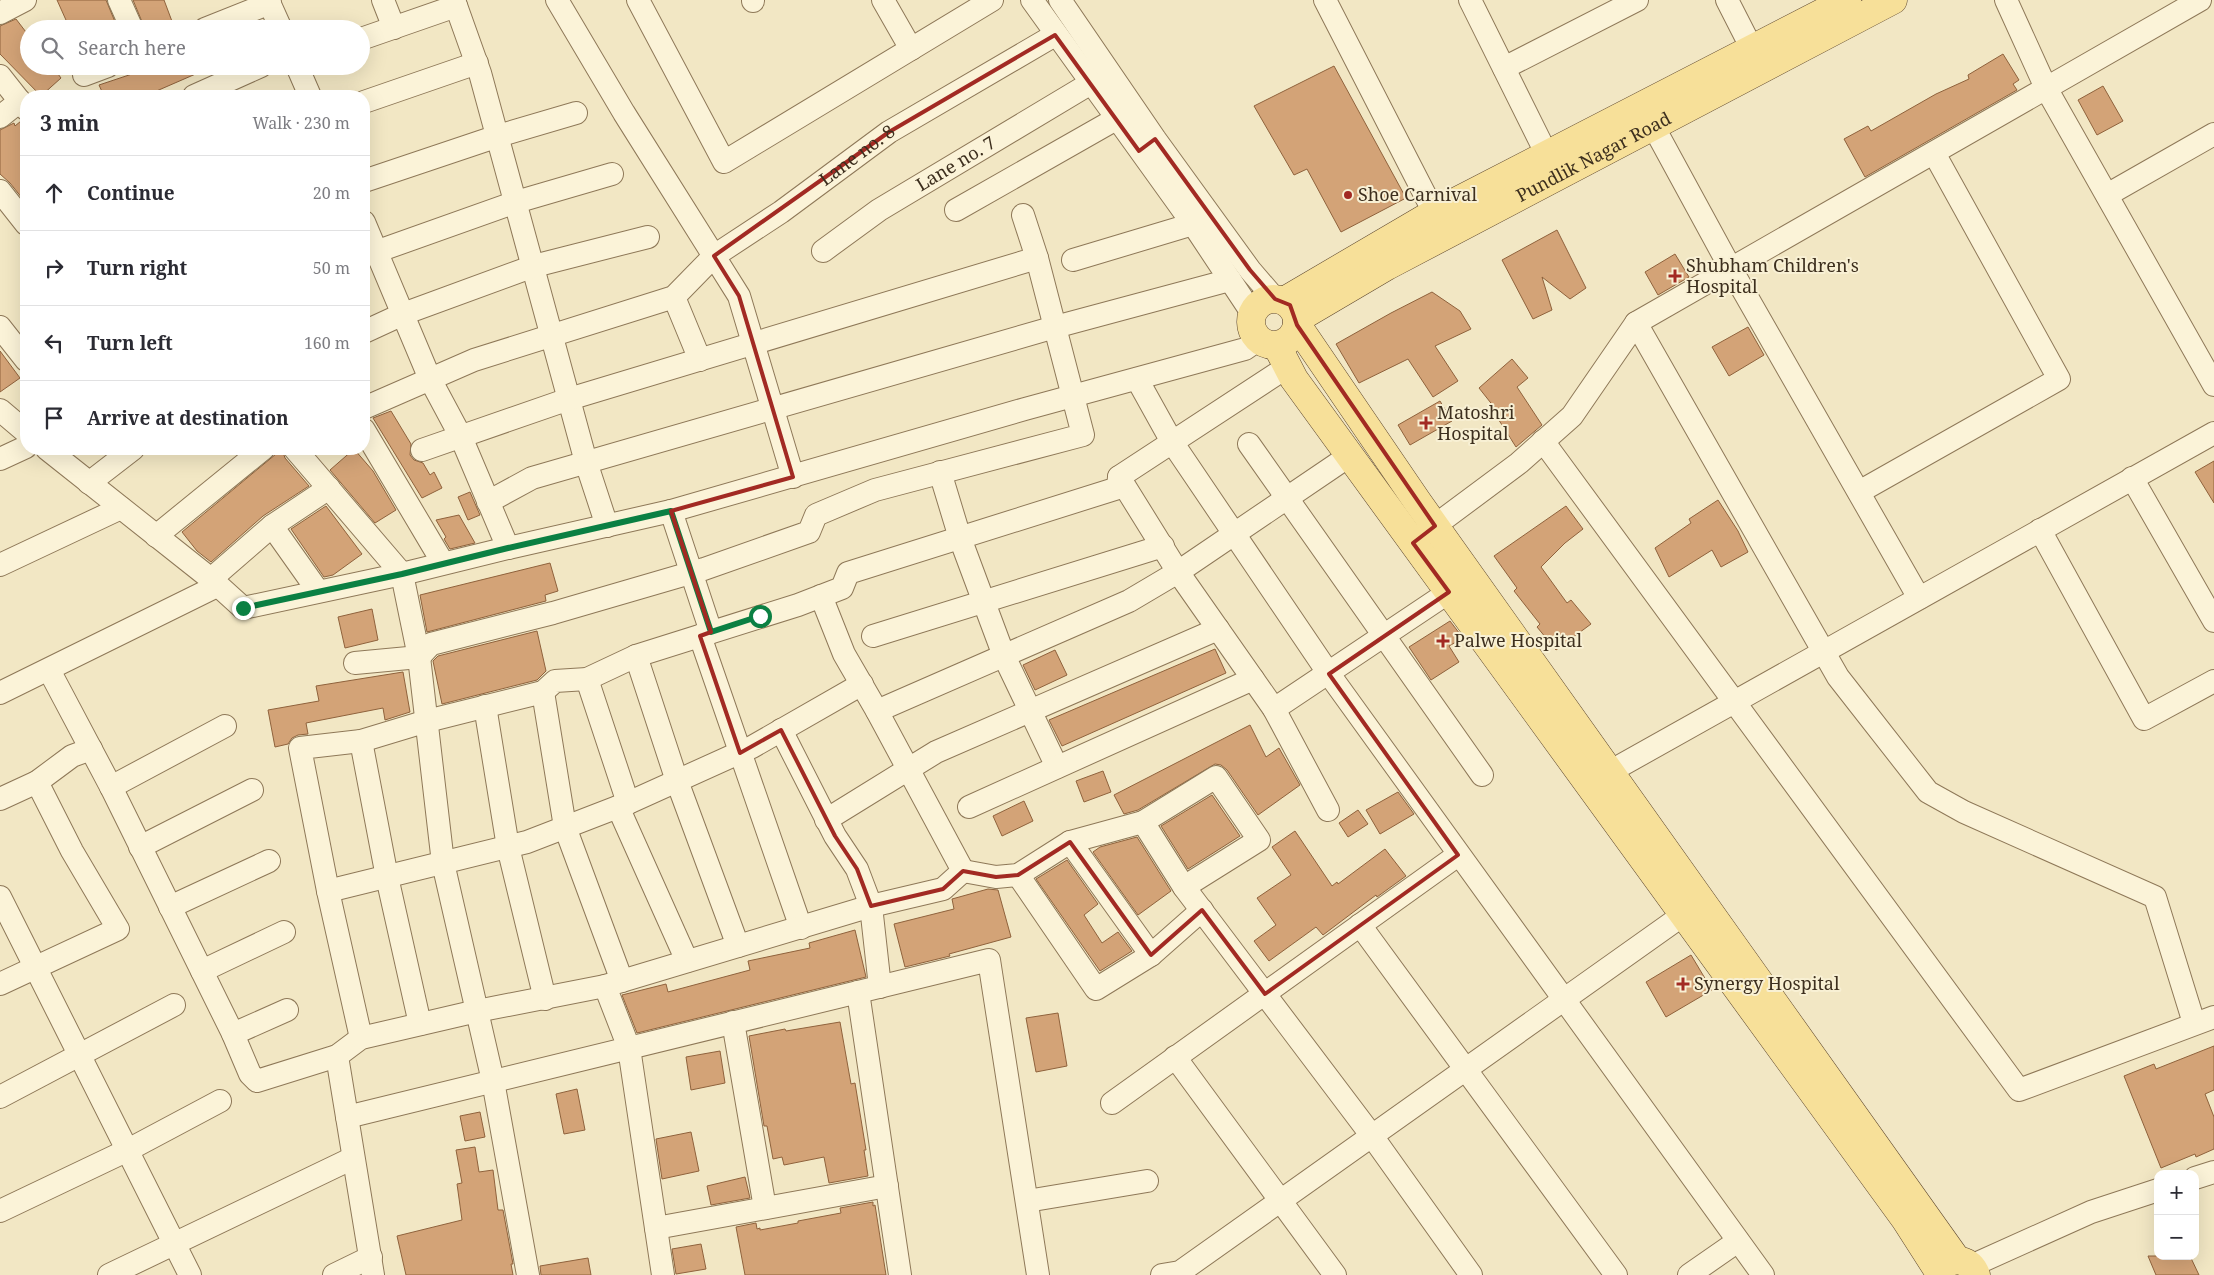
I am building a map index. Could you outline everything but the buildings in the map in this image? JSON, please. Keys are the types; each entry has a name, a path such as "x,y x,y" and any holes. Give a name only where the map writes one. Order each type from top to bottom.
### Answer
{"main road":[{"name":"Pundlik Nagar Road","path":"1281,311 1387,266 1440,224 1548,155 1648,116 1752,49 1847,0"},
{"name":"Pundlik Nagar Road","path":"1440,224 1648,116 1893,0"},
{"path":"1274,351 1293,335 1281,311"},
{"path":"1281,311 1250,323 1252,332 1274,351 1449,592 1599,778 1956,1270"},
{"path":"1281,311 1435,526 1599,778 1683,915 1905,1219 1956,1270"}],"street":[{"path":"0,13 25,0"},
{"path":"119,0 128,20"},
{"path":"383,0 394,28"},
{"path":"557,0 624,113 740,296 793,477"},
{"path":"638,0 724,162 992,0"},
{"path":"883,0 911,48"},
{"path":"1032,0 1116,119 1147,145 1250,270 1281,311"},
{"path":"1060,0 1193,224 1230,280 1281,311"},
{"path":"1325,0 1440,224"},
{"path":"1470,0 1548,155"},
{"path":"1504,68 1637,0"},
{"path":"1727,0 1752,49"},
{"path":"2006,0 2046,88 2214,385"},
{"path":"1413,543 1519,463 1572,416 1636,323 2200,0"},
{"path":"226,20 269,2 277,20"},
{"path":"370,36 455,3 477,63 586,462 607,526"},
{"name":"Lane no. 8","path":"674,297 714,256 781,212 889,132 1055,35"},
{"path":"370,100 477,63"},
{"path":"207,90 241,75"},
{"path":"301,75 307,90"},
{"path":"0,76 20,101"},
{"name":"Lane no. 7","path":"823,251 879,210 1091,83"},
{"path":"0,117 20,107"},
{"path":"370,179 498,136 576,113"},
{"path":"1648,116 1731,269 1919,598"},
{"path":"956,210 1116,119"},
{"path":"2107,195 2214,134"},
{"path":"1859,492 2059,380 1934,153"},
{"path":"508,548 461,437 430,379 403,314 370,254 516,202 612,174"},
{"path":"0,191 20,216"},
{"path":"355,663 419,657 431,644 553,613 692,573 809,532 816,514 875,490 1083,436 1037,258 1023,215"},
{"path":"1073,260 1193,224"},
{"path":"370,329 403,314 534,266 648,237"},
{"path":"422,450 569,398 1037,258"},
{"path":"488,502 532,478 1055,327 1230,280"},
{"path":"370,405 474,360 674,297 700,360"},
{"path":"1543,441 2019,1090 2204,1020 2155,897 1964,812 1928,792 1838,677 1825,651 1636,323"},
{"path":"0,327 20,352"},
{"path":"55,455 243,608 402,574 671,511 1072,396 1246,349 1274,351"},
{"path":"1119,477 1172,442 1274,351"},
{"path":"1137,379 1172,442 1329,674 1763,1275"},
{"path":"0,410 20,427"},
{"path":"1599,778 2214,433"},
{"path":"370,440 443,563"},
{"path":"1249,444 1383,637 1482,775"},
{"path":"0,459 20,450"},
{"path":"89,483 125,455"},
{"path":"156,536 256,455"},
{"path":"300,455 402,574 419,657 443,863 494,1081 528,1275"},
{"path":"877,711 1129,601 1178,572 1349,456"},
{"path":"940,472 960,538 1004,656 1057,767"},
{"path":"361,1038 328,891 300,748 360,741 427,721 543,692 555,681 587,679 636,656 842,588 848,573 1118,488 1119,477"},
{"path":"1119,477 1178,572 1274,709 1328,810"},
{"path":"2132,478 2214,621"},
{"path":"0,693 49,670 214,583 272,526 329,488"},
{"path":"0,565 121,508"},
{"path":"671,511 692,573 706,634 740,753 801,928"},
{"path":"272,526 318,591"},
{"path":"2040,530 2144,719 2214,681"},
{"path":"873,636 1163,546"},
{"path":"1274,709 1449,592"},
{"path":"821,596 844,654 877,711 963,871"},
{"path":"826,820 936,752 1218,629"},
{"path":"636,656 677,781 738,946"},
{"path":"49,670 111,787 233,1034 250,1074 257,1081 337,1056 361,1038 477,1011 545,999 614,983 871,906 943,890 963,871"},
{"path":"587,679 623,805 687,961"},
{"path":"969,807 1253,679"},
{"path":"328,891 527,842 623,805 740,753 862,684"},
{"path":"543,692 565,827 614,983 629,1048 663,1275"},
{"path":"485,706 508,847 545,999"},
{"path":"111,787 225,726"},
{"path":"781,730 834,836 857,869 871,906 880,987"},
{"path":"360,741 387,877 420,1024"},
{"path":"0,799 38,782 72,756 91,749"},
{"path":"963,871 996,877 1018,875 1070,842 1143,822 1216,777 1259,840 1184,887"},
{"path":"0,984 118,929 72,851 38,782"},
{"path":"140,847 252,790"},
{"path":"1143,822 1184,887 1372,1136 1471,1275"},
{"path":"1070,842 1151,955"},
{"path":"1112,1103 1458,855"},
{"path":"170,907 269,861"},
{"path":"1018,875 1096,989 1151,955 1202,910"},
{"path":"0,897 79,1056 98,1088 176,1243 190,1275"},
{"path":"1162,1275 1180,1272 1683,915"},
{"path":"1360,924 1616,1275"},
{"path":"202,971 284,932"},
{"path":"347,1117 989,960 1038,1275"},
{"path":"858,992 900,1275"},
{"path":"0,1097 174,1005"},
{"path":"233,1034 286,1010"},
{"path":"734,1022 765,1208"},
{"path":"334,1275 372,1266 337,1056"},
{"path":"1176,1057 1335,1275"},
{"path":"0,1211 128,1150 220,1102"},
{"path":"109,1275 353,1158"},
{"path":"2199,1177 2214,1172"},
{"path":"1027,1200 1147,1181"},
{"path":"656,1228 887,1186"},
{"path":"1956,1270 2091,1212 2154,1191"},
{"path":"1689,1275 1738,1241"}],"highlighted area":[{"path":"1055,35 1139,151 1155,139 1250,270 1275,299 1290,305 1297,325 1435,526 1413,543 1449,592 1329,674 1458,855 1265,994 1202,910 1151,955 1070,842 1018,875 996,877 963,871 943,889 871,906 857,869 835,836 781,730 740,753 700,636 711,632 671,511 793,477 739,296 714,256 889,132"}],"place":[{"name":"Shoe Carnival","path":"1348,195"},
{"name":"Shubham Children's Hospital","path":"1675,276"},
{"name":"Matoshri Hospital","path":"1426,423"},
{"name":"Palwe Hospital","path":"1443,641"},
{"name":"Synergy Hospital","path":"1683,984"}],"route":[{"path":"243,608 402,574 671,511 711,632 760,616"}]}
